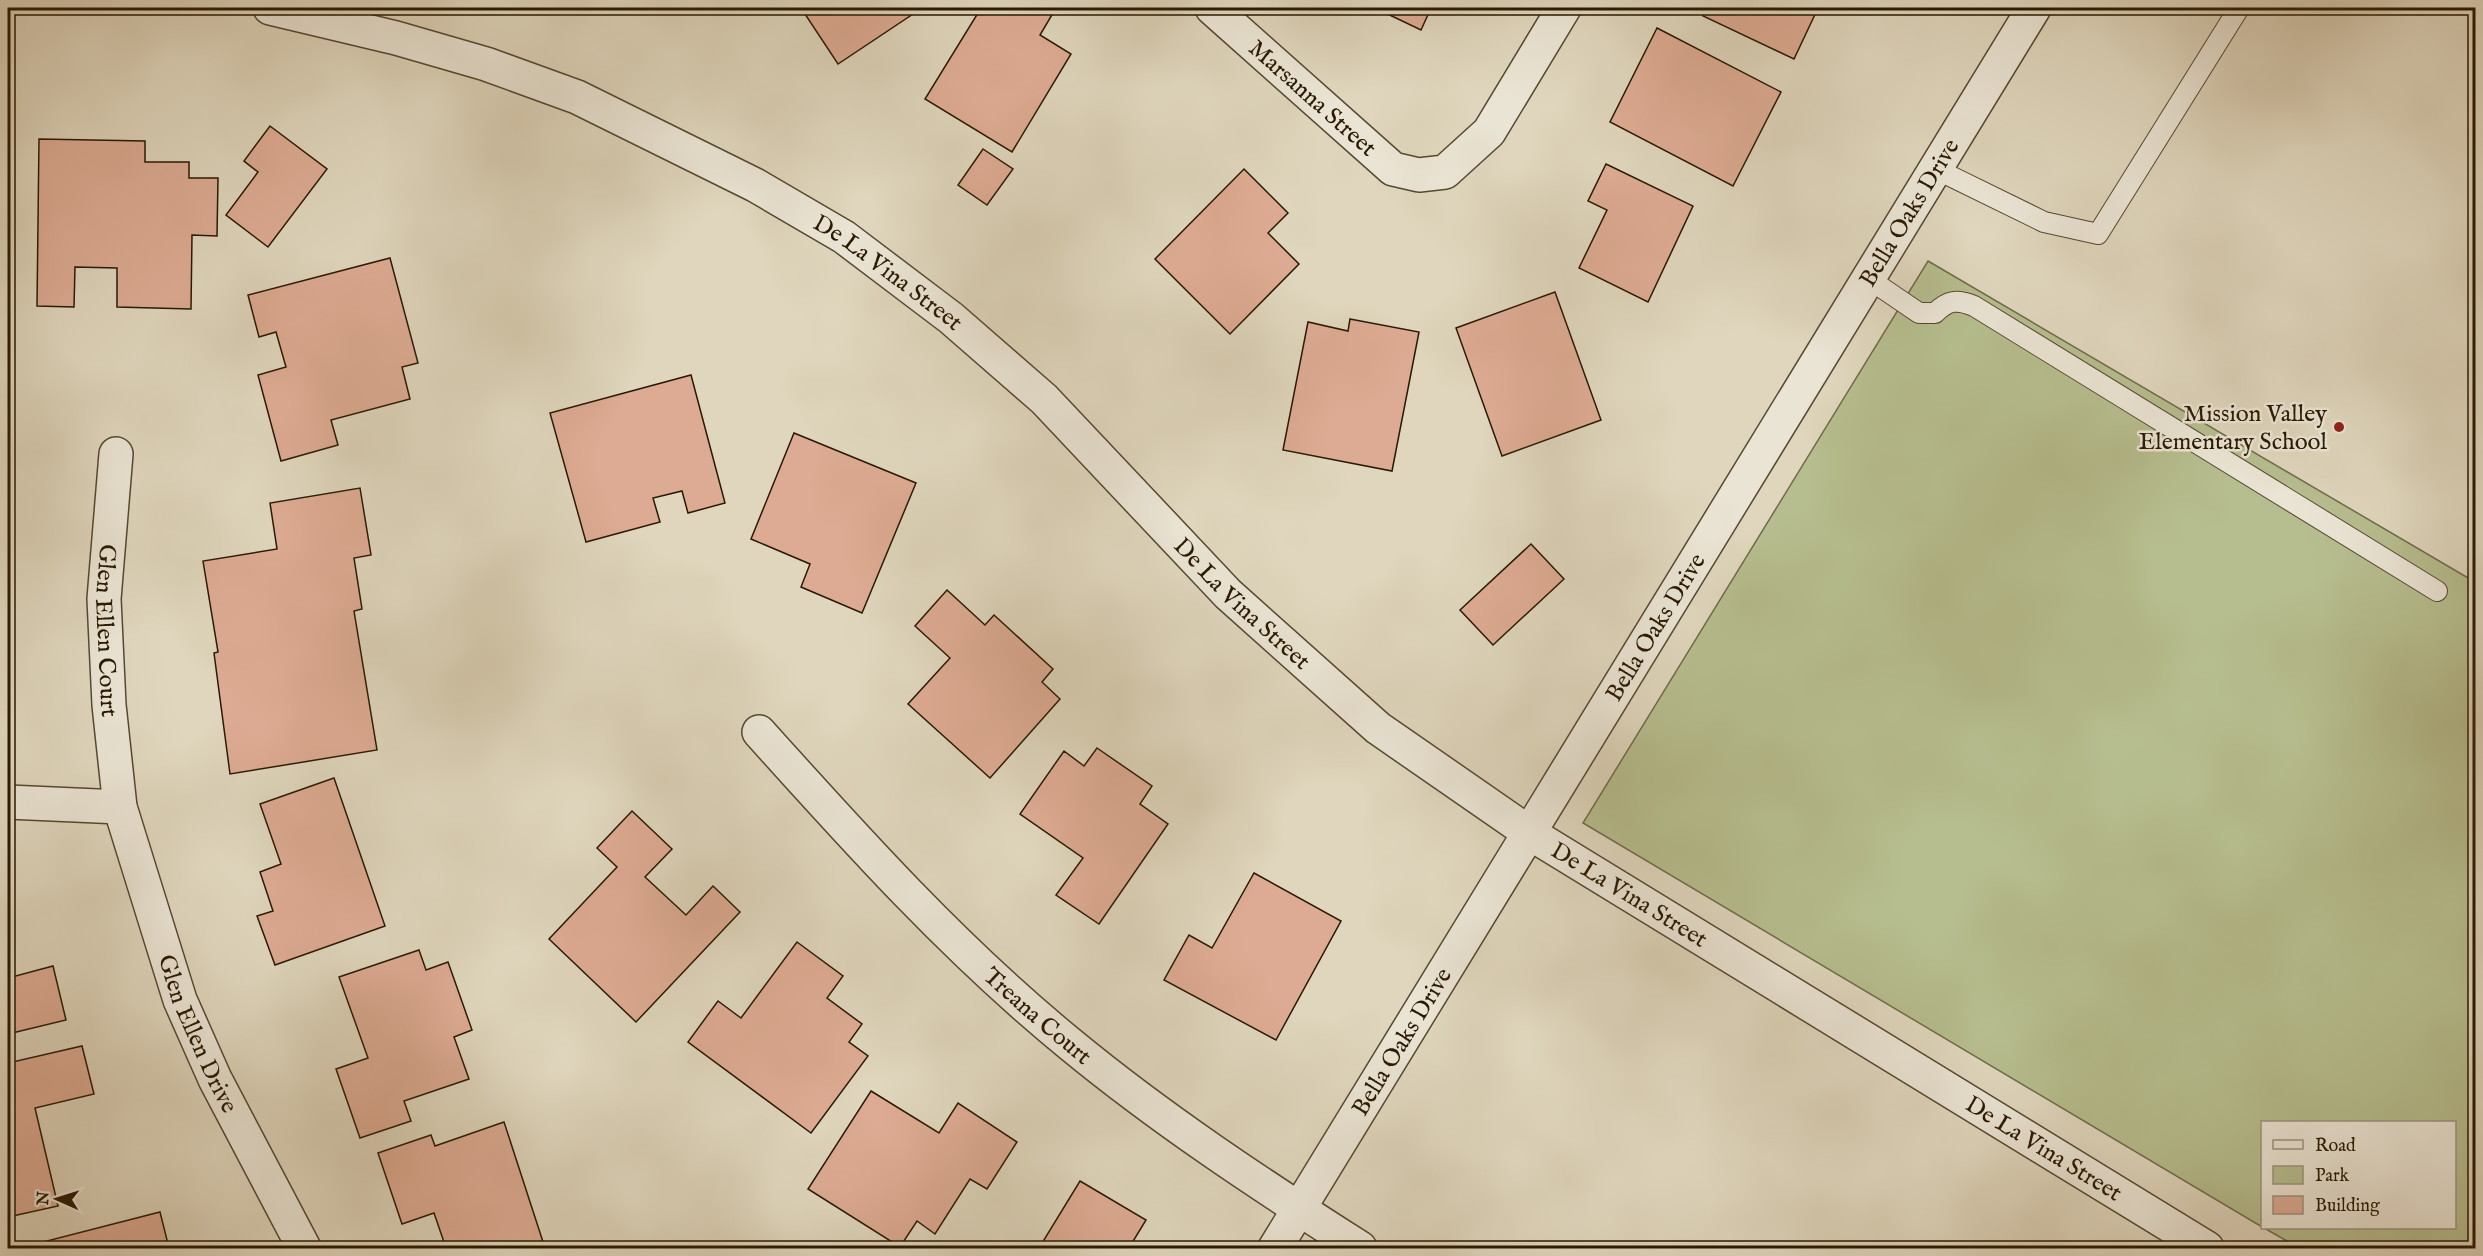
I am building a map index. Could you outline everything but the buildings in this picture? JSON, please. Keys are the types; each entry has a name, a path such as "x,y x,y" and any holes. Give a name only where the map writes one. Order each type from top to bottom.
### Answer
{"street":[{"name":"De La Vina Street","path":"270,8 396,38 486,64 577,97 755,185 844,237 951,318 1044,399 1228,594 1378,728 1531,834 2207,1248"},
{"name":"Marsanna Street","path":"1212,8 1393,169 1419,175 1445,172 1489,132 1564,8"},
{"name":"Bella Oaks Drive","path":"1275,1248 1531,834 2034,8"},
{"name":"Glen Ellen Court","path":"116,454 104,599 109,705 120,807"},
{"name":"Treana Court","path":"759,732 877,863 1003,985 1070,1044 1298,1209 1360,1248"},
{"path":"8,802 120,807"},
{"name":"Glen Ellen Drive","path":"120,807 180,999 215,1079 304,1248"}],"lane":[{"path":"1936,169 2044,222 2098,234 2239,8"},
{"path":"1869,279 1919,313 1935,313 1945,303 1959,300 1974,306 2437,591"}],"green space":[{"path":"1928,261 2475,582 2475,1248 2299,1248 2266,1229 2456,1229 2456,1121 2261,1121 2261,1226 1583,823"}],"place":[{"name":"Mission Valley Elementary School","path":"2339,427"}]}
